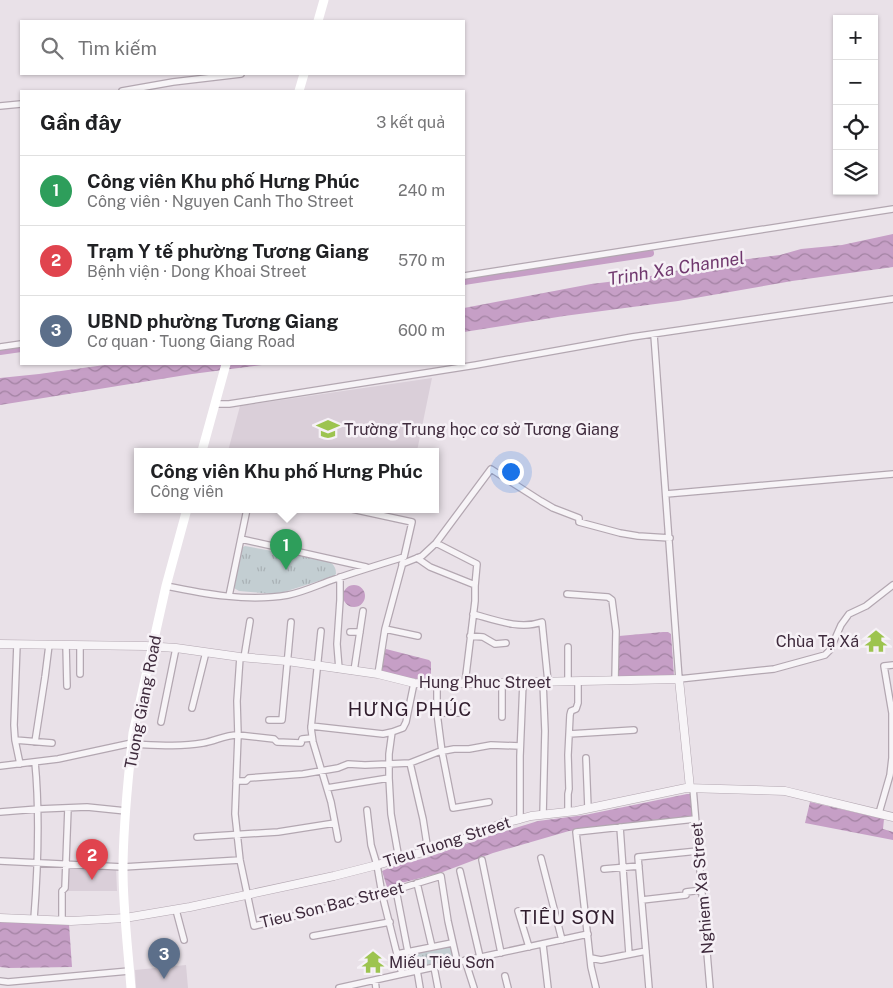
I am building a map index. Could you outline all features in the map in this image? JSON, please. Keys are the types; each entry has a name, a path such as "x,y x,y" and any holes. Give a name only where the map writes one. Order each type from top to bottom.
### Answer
{"main road":[{"path":"318,20 324,0"},
{"path":"299,90 304,75"},
{"path":"203,448 226,365"},
{"name":"Tuong Giang Road","path":"131,988 123,867 127,781 133,733 166,586 186,513"}],"street":[{"path":"128,90 232,75"},
{"path":"0,106 20,104"},
{"path":"465,276 893,209"},
{"path":"215,404 229,404 466,367 632,337 893,298"},
{"path":"654,335 679,679 692,788"},
{"path":"0,347 20,344"},
{"path":"166,586 229,596 257,597 289,594 367,568 417,558 422,556 436,543 491,469 553,508 579,518 578,522 620,533 670,538"},
{"path":"666,494 893,474"},
{"path":"229,596 247,513"},
{"path":"370,513 412,522 385,629 378,674"},
{"path":"241,539 367,568"},
{"path":"436,543 477,564 465,683"},
{"path":"417,558 430,567 475,585"},
{"path":"339,669 337,644 340,577"},
{"path":"679,679 774,670 825,655 830,650 844,620 849,614 866,606 893,585"},
{"path":"567,594 611,598 616,631 615,680"},
{"path":"354,671 363,611"},
{"path":"473,614 522,625 533,625 542,622 546,682 543,815"},
{"path":"247,895 240,860 235,814 238,735 237,701 242,658 250,621"},
{"path":"269,720 282,720 291,622"},
{"path":"385,629 418,636"},
{"path":"321,632 311,726 312,738 327,788 338,840"},
{"path":"350,632 360,632"},
{"path":"470,636 483,637 495,644 506,644"},
{"name":"Hung Phuc Street","path":"0,644 176,648 378,674 414,683 679,679"},
{"path":"17,644 14,725 20,764"},
{"path":"35,742 48,645"},
{"path":"66,645 66,686"},
{"path":"80,646 80,674"},
{"path":"568,646 568,681"},
{"path":"161,722 176,648"},
{"path":"192,708 206,652"},
{"path":"879,813 893,758 892,713 884,666 893,665"},
{"path":"568,812 569,734 571,711 576,709 578,704 578,681"},
{"path":"520,819 520,746 523,682"},
{"path":"311,726 383,734 403,728 414,683"},
{"path":"502,683 502,716"},
{"path":"437,684 437,713 442,752 453,808 489,802"},
{"path":"437,713 466,713"},
{"path":"569,734 634,730"},
{"path":"392,732 389,778 391,814 399,859"},
{"path":"0,766 35,762 132,744 200,744 230,735 274,739 277,742 301,743 302,739 312,738"},
{"path":"15,740 52,743"},
{"path":"236,781 246,781 249,778 303,774 338,768 348,764 410,763 442,752 491,746 520,746"},
{"path":"586,758 588,808"},
{"path":"34,919 38,862 38,795 35,762"},
{"path":"410,763 428,850"},
{"path":"327,788 389,778"},
{"name":"Tieu Tuong Street","path":"0,918 62,920 125,918 176,910 377,865 455,843 520,819 568,812 667,791 692,788 785,791 893,817"},
{"name":"Nghiem Xa Street","path":"692,788 710,988"},
{"path":"0,812 38,808 87,807 126,810"},
{"path":"62,920 62,892 65,888 67,864 68,808"},
{"path":"367,810 370,839 402,974"},
{"path":"596,988 576,832 696,818"},
{"path":"197,837 278,832 335,823"},
{"path":"620,827 629,954"},
{"path":"649,988 638,857 698,851"},
{"path":"542,858 562,940"},
{"path":"0,861 123,867 240,860"},
{"path":"482,860 501,953"},
{"path":"604,869 639,866"},
{"path":"460,871 480,957"},
{"name":"Tieu Son Bac Street","path":"247,895 254,926 382,894 441,876 452,943"},
{"path":"417,883 432,947"},
{"path":"396,890 408,952"},
{"path":"642,900 686,895 686,892 702,890"},
{"path":"176,910 184,940"},
{"path":"518,911 529,947"},
{"path":"313,936 390,922"},
{"path":"339,988 588,934"},
{"path":"397,954 452,943 456,962"},
{"path":"543,945 548,988"},
{"path":"591,958 602,960 646,951"},
{"path":"465,960 474,988"},
{"path":"434,967 438,988"},
{"path":"417,970 420,988"},
{"path":"0,981 8,982 129,971"},
{"path":"505,976 508,988"},
{"path":"375,980 376,988"}],"shaded area":[{"name":"Trường Trung học cơ sở Tương Giang","path":"432,378 418,448 229,448 240,406"},
{"path":"68,865 116,868 117,891 67,891"},
{"path":"186,965 188,988 136,988 135,970"}],"green space":[{"path":"245,546 328,561 334,566 336,574 284,592 272,594 239,591 234,586 241,548"},
{"path":"452,945 454,960 405,970 401,955"}],"water":[{"name":"Trinh Xa Channel","path":"893,234 893,267 465,332 465,308 591,284 641,278 709,264 780,255 801,249 842,245"},
{"path":"105,365 262,365 192,374 0,405 0,378"},
{"path":"354,585 364,592 365,596 358,606 354,607 344,600 343,596 350,586"},
{"path":"663,632 671,634 674,676 620,677 618,675 617,638 619,636"},
{"path":"386,649 429,660 431,662 431,681 381,674 383,654"},
{"path":"687,794 692,795 693,817 569,831 493,853 440,873 396,886 387,887 382,871 538,821 585,815"},
{"path":"810,802 884,819 883,829 893,832 893,840 805,823"},
{"path":"0,922 69,924 72,967 0,967"}],"waterway":[{"path":"465,281 650,253"},
{"path":"0,351 20,348"}],"place":[{"name":"Trường Trung học cơ sở Tương Giang","path":"328,429"},
{"name":"Công viên Khu phố Hưng Phúc","path":"286,570"},
{"name":"Chùa Tạ Xá","path":"876,641"},
{"name":"Trạm Y tế phường Tương Giang","path":"92,880"},
{"name":"Miếu Tiêu Sơn","path":"373,962"},
{"name":"UBND phường Tương Giang","path":"164,979"}],"district":[{"name":"HƯNG PHÚC","path":"410,709"},
{"name":"TIÊU SƠN","path":"568,917"}]}
